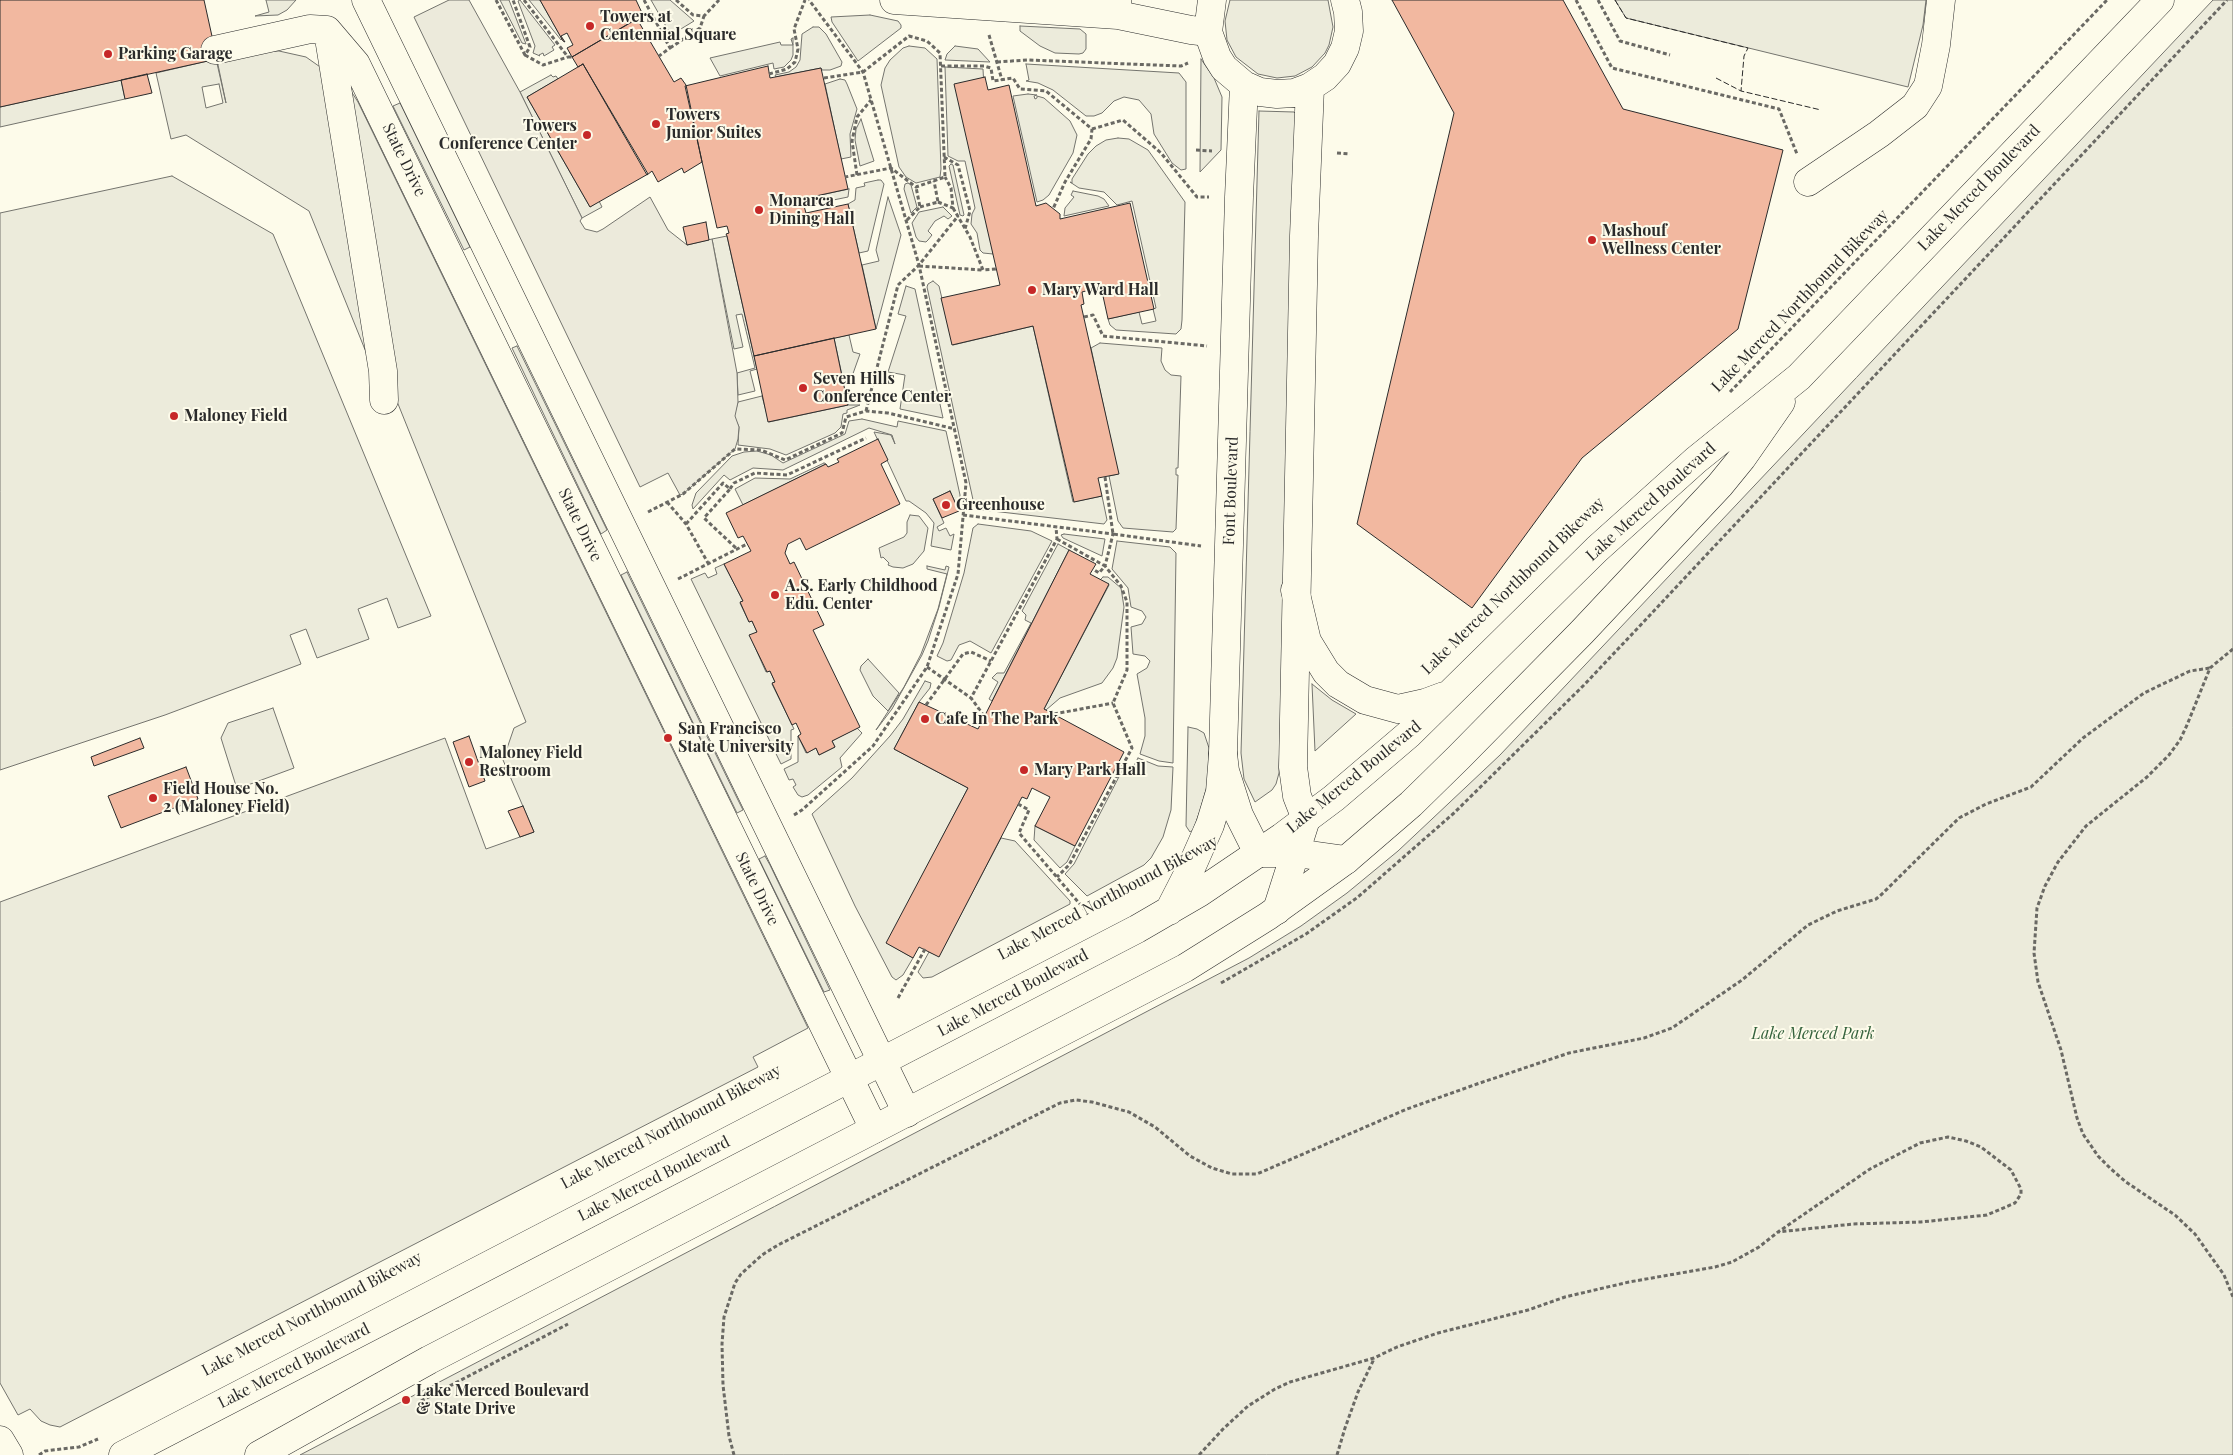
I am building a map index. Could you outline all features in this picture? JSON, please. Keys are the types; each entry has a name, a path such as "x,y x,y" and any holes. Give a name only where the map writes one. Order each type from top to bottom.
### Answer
{"street":[{"path":"366,0 907,1113"},
{"path":"894,0 1118,7 1191,30 1208,32"},
{"path":"1212,0 1208,32 1217,57 1224,68 1244,85 1260,92 1277,94 1294,93 1310,87 1325,77 1337,64 1345,48 1349,30 1345,0"},
{"path":"1808,182 1879,134 1916,106 1928,86 1936,45 1941,0"},
{"name":"Lake Merced Boulevard","path":"122,1455 1169,911 1306,819 1390,751 1457,689 1573,573 1646,504 1720,439 1799,377 2160,0"},
{"path":"214,50 310,29 327,30 383,371 384,400"},
{"name":"State Drive","path":"327,30 356,64 372,94 874,1129"},
{"name":"Font Boulevard","path":"1244,85 1223,754 1229,788 1239,815 1258,853"},
{"path":"1277,910 1306,819 1297,796 1293,767 1310,87"},
{"name":"Lake Merced Boulevard","path":"258,1455 429,1360 1185,968 1277,910 1346,860 1411,804 1582,632 1713,492 1742,458 1799,377"},
{"path":"1296,590 1302,625 1315,657 1326,672 1350,693 1365,700 1398,709 1425,703 1457,689"},
{"path":"1169,911 1195,860 1210,825 1220,792 1223,754"},
{"path":"1258,853 1296,853 1346,860"},
{"path":"0,1440 9,1455"}],"path":[{"path":"496,0 525,55 543,65 570,57 524,0"},
{"path":"513,0 530,47 525,55"},
{"path":"644,0 670,48"},
{"path":"676,0 693,15 704,16"},
{"path":"659,56 700,28 704,16 719,0"},
{"path":"769,74 787,69 795,62 798,49 794,28 805,0"},
{"path":"770,830 802,810 873,746 927,667 958,574 966,483 919,266 892,168 862,72 809,0"},
{"path":"1576,0 1612,68 1779,109 1808,182"},
{"path":"1598,0 1620,41 1670,55"},
{"name":"Lake Merced Northbound Bikeway","path":"1729,393 2107,0"},
{"path":"824,78 862,72 909,36 927,41 940,52 945,177 951,188 953,208 970,237 983,270"},
{"path":"1002,80 997,62 1027,60 1181,66 1194,61"},
{"path":"941,66 984,66 991,68 993,81 1012,78 1020,89 1046,91 1092,129"},
{"path":"856,175 852,141 856,117 871,100"},
{"path":"1092,129 1122,120 1161,153 1197,197 1239,197"},
{"path":"1053,209 1065,182 1090,139 1092,129"},
{"path":"1329,153 1350,154"},
{"path":"944,157 958,165 970,211 965,229"},
{"path":"845,177 892,168 916,187 920,207"},
{"path":"916,187 945,177"},
{"path":"934,180 938,202"},
{"path":"907,220 920,207 938,202 953,208"},
{"path":"866,411 898,285 919,266 958,216"},
{"path":"919,266 996,270"},
{"path":"1084,317 1093,315 1104,336 1235,348"},
{"path":"621,525 683,494 735,449 761,450 785,460 842,432 846,417 866,411 888,413 954,429"},
{"path":"737,549 704,518 734,483 755,474 787,475 866,438"},
{"path":"1093,569 1099,573 1105,566 1113,534 1105,477"},
{"path":"686,524 723,483 730,489"},
{"path":"667,502 686,524 708,563"},
{"path":"963,515 1229,550"},
{"path":"971,698 1057,539 1056,527"},
{"path":"1057,539 1105,566 1121,586 1127,602 1127,670 1113,704 1132,748 1069,864 1057,877"},
{"path":"654,593 747,544"},
{"path":"2233,649 2210,668 2188,725 2169,755 2146,777 2086,826 2058,862 2045,886 2037,908 2034,953 2038,982 2061,1050 2083,1134 2098,1156 2111,1169 2126,1182 2175,1215 2195,1234 2224,1275 2233,1297"},
{"path":"926,705 963,654 971,652 991,661"},
{"path":"927,667 971,698 984,716"},
{"path":"734,1455 729,1436 724,1385 722,1344 724,1317 735,1283 762,1255 778,1245 1060,1103 1076,1100 1092,1102 1129,1112 1155,1127 1190,1156 1212,1168 1232,1174 1257,1174 1407,1109 1562,1056 1644,1038 1672,1028 1742,980 1808,925 1837,911 1876,899 1959,818 1993,801 2031,788 2083,738 2144,693 2190,671 2210,668"},
{"path":"1054,714 1113,704"},
{"path":"1018,804 1029,810 1019,833 1085,910"},
{"path":"898,998 924,949"},
{"path":"1199,1455 1240,1414 1274,1389 1290,1382 1374,1358 1422,1338 1528,1310 1565,1297 1732,1262 1759,1247 1778,1232 1894,1155 1920,1143 1948,1136 1966,1141 1987,1151 2011,1170 2021,1189 2015,1203 1987,1215 1921,1222 1853,1224 1778,1232"},
{"path":"1337,1455 1358,1392 1374,1358"},
{"path":"39,1455 45,1451 79,1447 101,1438"}],"green space":[{"path":"266,0 296,0 287,10 278,15 255,16 269,12"},
{"path":"500,0 509,0 526,44 522,43"},
{"path":"520,0 555,45 552,47 554,50 544,56 543,53 540,56 533,53 535,46 518,1"},
{"path":"529,0 540,0 561,40"},
{"path":"651,0 670,0 694,21 671,35"},
{"path":"1230,0 1328,0 1333,27 1325,53 1312,67 1295,76 1277,78 1258,74 1236,57 1227,40 1225,21"},
{"path":"1615,0 1926,0 1923,25 1908,87 1626,18"},
{"name":"Lake Merced Park","path":"2213,0 2233,0 2233,1455 300,1455 1249,958 1301,926 1347,893 1398,851 1500,755"},
{"path":"870,15 898,21 901,28 858,61 832,22 831,17"},
{"path":"1020,26 1080,29 1086,34 1086,49 1083,53 1079,54 1055,53 1040,46 1020,31"},
{"path":"813,27 819,27 826,34 842,62 841,66 830,70 822,70 821,68 776,77 775,75 789,72 796,67 800,60 802,34"},
{"path":"780,42 781,45 793,45 791,60 784,67 774,69 773,63 720,76 710,58"},
{"path":"909,46 925,48 937,59 940,177 916,183 906,177 899,167 881,85 885,68 890,60 903,48"},
{"path":"955,46 978,49 990,62 945,60 947,54"},
{"path":"268,51 279,51 306,57 323,69 370,362 309,211 186,135 171,139 156,73 216,59 226,103 217,60","holes":["219,84 223,103 206,108 202,87"]},
{"path":"1201,59 1214,78 1222,97 1221,150 1200,172"},
{"path":"1026,64 1179,73 1186,82 1186,169 1181,170 1172,163 1154,134 1151,114 1139,100 1124,97 1114,101 1102,113 1086,116 1053,90 1038,83 1026,81 1029,80"},
{"path":"945,67 983,69 993,254 983,253 980,250 977,233 971,224 975,208 965,161 958,161 948,156"},
{"path":"551,75 553,77 556,76 558,79 527,97 590,207 599,201 602,207 582,218 520,92"},
{"path":"840,79 845,80 857,109 850,134 851,157 841,159 825,84"},
{"path":"121,80 125,99 0,127 0,107"},
{"path":"349,88 358,102 808,1028 753,1057 758,1067 60,1427 50,1425 41,1421 30,1409 18,1415 0,1383 0,902 445,738 486,849 534,832 503,760 514,728 526,722 388,379"},
{"path":"1037,95 1034,96 1035,99 1037,96 1044,98 1070,121 1077,135 1073,153 1049,195 1037,202 1013,96"},
{"path":"400,103 470,247 464,250 393,106"},
{"path":"1259,111 1294,112 1297,115 1279,773 1272,790 1255,802 1244,779 1241,753"},
{"path":"861,119 874,161 860,166 855,140 856,129"},
{"path":"1129,139 1148,150 1185,202 1182,320 1181,329 1176,334 1116,330 1110,325 1108,319 1139,312 1142,324 1156,321 1153,309 1156,308 1132,201 1117,205 1104,192 1079,188 1070,182 1072,183 1072,179 1088,154 1096,146 1106,140"},
{"path":"953,165 963,216 960,215 949,166"},
{"name":"Maloney Field","path":"172,176 273,234 431,616 398,628 387,598 358,609 369,639 317,658 306,629 290,635 301,664 165,715 0,770 0,213"},
{"path":"881,180 884,184 868,251 859,253 848,204 855,200 856,188 865,186 864,183"},
{"path":"905,184 911,185 917,207 911,213 904,189"},
{"path":"849,189 848,197 804,206 802,199"},
{"path":"1073,191 1098,196 1104,199 1109,206 1064,216 1065,208 1074,197 1071,195"},
{"path":"888,197 901,235 876,329 862,265 879,261 876,250"},
{"path":"943,207 952,216 948,219 944,216 935,221 928,231 932,235 926,242 919,241 912,223 919,212"},
{"path":"727,236 757,369 750,371 755,391 738,395 737,373 755,368 742,314 736,315 743,347 734,349 712,239"},
{"path":"933,281 939,286 953,345 1033,326 1073,502 1102,496 1107,520 1104,524 975,509 927,287"},
{"path":"906,286 915,289 943,418 900,409 905,375 888,372 906,316 898,314"},
{"path":"849,335 853,352 860,354 850,382 843,380 834,338"},
{"path":"1100,343 1162,348 1161,361 1165,370 1171,375 1181,376 1178,468 1176,468 1176,475 1178,475 1176,529 1173,532 1123,528 1118,521 1109,476 1118,474 1091,348"},
{"path":"517,346 607,530 601,534 512,348"},
{"path":"762,396 769,422 848,405 860,405 847,410 847,413 843,414 841,427 835,433 786,455 770,449 738,445 739,427 734,416 738,402"},
{"path":"862,419 897,427 898,421 946,431 960,495 959,511 950,491 933,499 944,523 937,527 939,531 946,528 950,536 954,534 951,550 931,546 934,523 926,513 909,501 906,501 874,432 891,435 895,444 892,435 869,428 783,470 753,468 730,480 724,475 693,509 692,505 696,493 732,456 744,452 757,451 771,455 783,463 845,434 849,421"},
{"path":"824,463 826,464 743,505 735,489 755,478 790,479"},
{"path":"910,515 919,516 928,528 924,551 913,564 903,568 893,567 888,565 889,563 883,557 881,558 879,548 904,537 907,533 907,522"},
{"path":"978,524 1031,531 1052,541 991,653 970,641 959,645 951,660 947,661 937,656 943,643 964,573 973,528"},
{"path":"1061,535 1105,539 1102,556 1063,538"},
{"path":"1117,541 1170,547 1176,553 1173,763 1159,761 1140,754 1145,736 1145,718 1137,674 1147,668 1150,661 1145,656 1133,654 1131,627 1142,624 1146,617 1142,611 1131,607 1128,588 1112,569"},
{"path":"1058,544 1069,550 992,701 989,699 998,682 992,678 997,673 1004,673 1031,623 1025,620 1026,615 1022,611"},
{"path":"724,564 743,601 740,603 749,622 752,621 757,632 750,636 766,672 770,671 775,682 772,684 794,729 791,730 791,759 781,764 691,579 705,573 708,578 717,574 715,568"},
{"path":"927,566 945,570 946,566 949,567 939,607 922,655 892,709 876,730 904,687 921,654 938,609 947,574 927,569"},
{"path":"627,572 743,810 737,813 621,575"},
{"path":"1103,577 1108,577 1121,588 1124,607 1117,658 1113,668 1102,683 1060,698 1046,710 1044,709 1109,585 1100,580"},
{"path":"868,659 899,693 888,711 873,696 860,670 861,666"},
{"path":"925,681 931,683 930,688 919,702 894,749 968,788 887,943 913,958 903,975 896,980 892,977 855,906 812,814 852,778 890,736 903,719"},
{"path":"1312,684 1332,700 1356,714 1315,751"},
{"path":"273,708 294,768 237,789 221,738 228,723"},
{"path":"1188,727 1204,733 1209,748 1209,779 1200,811 1193,830 1190,832 1186,826"},
{"path":"857,728 862,733 840,758 842,767 808,795 802,797 798,795 793,787 796,785 793,779 789,780 784,769 798,762 798,736 806,753 816,748 819,755 835,747 832,741"},
{"path":"1138,758 1158,766 1173,767 1171,810 1163,837 1151,858 1144,865 1087,896 1065,874 1074,864 1123,769 1130,773"},
{"path":"1035,826 1075,846 1067,862 1060,868 1034,840"},
{"path":"1001,838 1015,841 1070,901 1070,904 932,977 923,978 918,972 929,952 939,956"},
{"path":"765,856 830,990 824,992 759,859"}],"shaded area":[{"path":"449,0 469,0 520,92 582,218 580,221 585,229 597,232 650,197 668,230 687,245 712,239 737,373 738,402 735,416 739,427 738,439 735,449 683,494 680,495 668,473 640,487 414,17"}],"building":[{"name":"Parking Garage","path":"0,0 204,0 217,59 0,107"},
{"name":"Towers at Centennial Square","path":"540,0 636,0 643,15 572,57 567,48 573,45 567,33 561,36 565,42 563,41"},
{"name":"Mashouf Wellness Center","path":"1392,0 1563,0 1623,109 1783,150 1738,329 1582,458 1472,608 1357,524 1454,113"},
{"name":"Towers Junior Suites","path":"637,19 674,82 681,78 686,85 702,162 684,173 682,168 658,182 652,171 647,175 583,64 578,67 572,57"},
{"name":"Towers Conference Center","path":"583,64 648,174 590,207 527,97"},
{"name":"Monarca Dining Hall","path":"768,66 770,78 821,68 848,189 802,199 806,213 848,204 876,329 754,356 726,234 729,233 727,226 717,228 685,86"},
{"path":"147,74 152,93 125,99 121,80"},
{"name":"Mary Ward Hall","path":"985,77 988,90 1009,85 1036,206 1046,203 1060,214 1060,219 1130,203 1154,309 1108,319 1101,287 1082,292 1084,304 1081,305 1119,474 1098,478 1102,496 1074,502 1033,326 952,345 941,298 1000,285 954,84"},
{"path":"706,222 709,240 687,245 683,227"},
{"name":"Seven Hills Conference Center","path":"834,338 848,405 768,422 754,356"},
{"name":"A.S. Early Childhood Edu. Center","path":"878,439 888,460 881,464 900,504 806,550 800,538 788,544 785,553 790,564 794,562 824,625 813,630 860,727 832,741 835,747 819,755 816,748 807,753 798,736 801,734 796,723 792,725 772,683 775,682 770,671 767,672 749,635 757,632 752,621 749,622 740,602 743,601 724,564 751,551 743,536 738,538 726,513 826,464 828,467 839,462 837,459"},
{"name":"Greenhouse","path":"950,491 959,511 942,518 933,499"},
{"name":"Mary Park Hall","path":"1069,550 1096,564 1090,574 1109,584 1044,709 1124,752 1075,846 1035,826 1050,797 1032,788 1027,799 1022,797 939,957 919,947 913,958 886,943 968,788 894,749 919,702 978,729"},
{"name":"Maloney Field Restroom","path":"469,736 485,781 469,787 453,742"},
{"path":"140,738 144,748 94,766 91,757"},
{"name":"Field House No. 2 (Maloney Field)","path":"186,767 198,799 121,828 108,796"},
{"path":"523,806 534,832 520,837 508,811"}],"fence":[{"path":"1615,0 1626,18 1748,48 1744,56 1741,91"},
{"path":"1716,78 1741,91 1821,110"}],"place":[{"name":"Towers at Centennial Square","path":"590,26"},
{"name":"Parking Garage","path":"108,54"},
{"name":"Towers Junior Suites","path":"656,124"},
{"name":"Towers Conference Center","path":"587,135"},
{"name":"Monarca Dining Hall","path":"759,210"},
{"name":"Mashouf Wellness Center","path":"1592,240"},
{"name":"Mary Ward Hall","path":"1032,290"},
{"name":"Seven Hills Conference Center","path":"803,388"},
{"name":"Maloney Field","path":"174,416"},
{"name":"Greenhouse","path":"946,505"},
{"name":"A.S. Early Childhood Edu. Center","path":"775,595"},
{"name":"Cafe In The Park","path":"925,719"},
{"name":"San Francisco State University","path":"668,738"},
{"name":"Maloney Field Restroom","path":"469,762"},
{"name":"Mary Park Hall","path":"1024,770"},
{"name":"Field House No. 2 (Maloney Field)","path":"153,798"},
{"name":"Lake Merced Boulevard & State Drive","path":"406,1400"}]}
